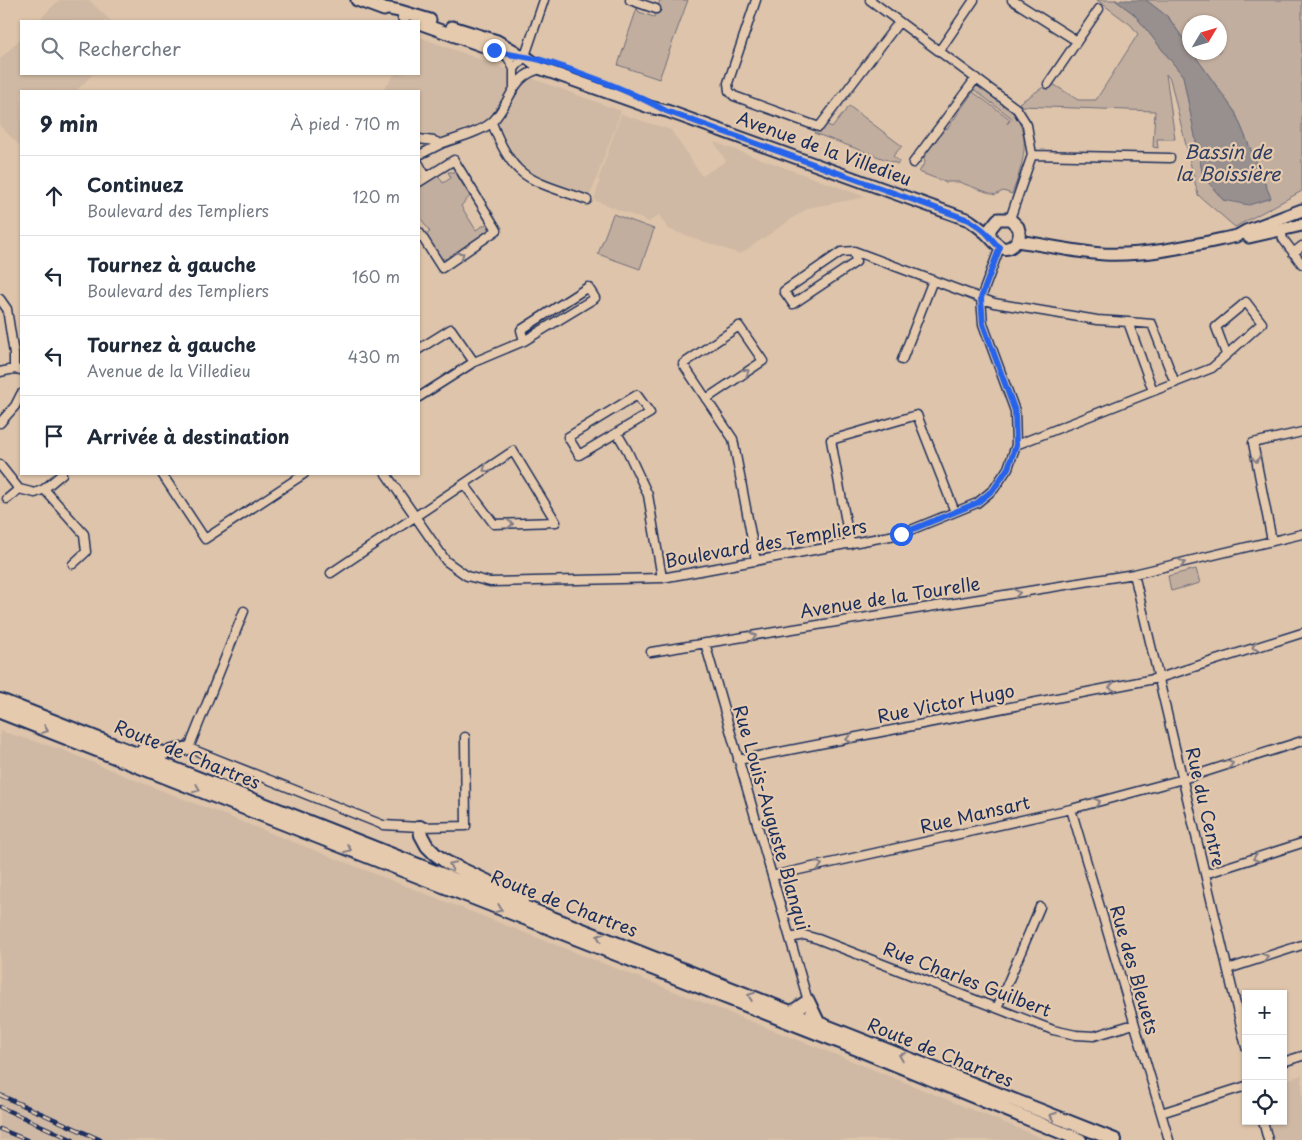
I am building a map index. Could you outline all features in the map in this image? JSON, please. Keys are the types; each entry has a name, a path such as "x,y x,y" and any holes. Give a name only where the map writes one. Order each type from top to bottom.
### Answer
{"main road":[{"name":"Route de Chartres","path":"0,700 1115,1140"},
{"name":"Route de Chartres","path":"0,712 844,1044 1080,1140"},
{"path":"50,720 89,729 154,753 165,753 189,748"},
{"path":"420,827 421,835 434,854 446,862 549,909 555,919"},
{"path":"792,1012 808,1001 818,1022"}],"street":[{"name":"Avenue de la Villedieu","path":"357,0 408,20"},
{"path":"523,76 525,56 544,0"},
{"path":"630,0 656,9"},
{"path":"756,0 728,82 729,91 734,96 819,127 899,22"},
{"path":"870,0 940,50 1017,109 1027,125 1032,155 1010,219"},
{"path":"940,50 974,0"},
{"path":"1012,0 1077,41"},
{"name":"Avenue de la Villedieu","path":"378,8 400,11 497,42 525,56 604,83 650,102 666,111"},
{"path":"1048,84 1099,9"},
{"name":"Avenue de la Villedieu","path":"420,24 506,54 525,56 542,69 649,107 666,111 969,220 995,222"},
{"path":"506,54 514,70 514,88"},
{"path":"514,70 525,56"},
{"path":"420,155 492,123 507,104 514,88 523,76 532,71 542,69"},
{"path":"913,163 976,78"},
{"path":"492,123 499,142 518,169 530,178 588,200"},
{"path":"420,139 441,144"},
{"path":"420,146 430,150"},
{"path":"1032,155 1170,158"},
{"path":"420,181 454,160 498,230 442,268 420,234"},
{"path":"420,166 426,177"},
{"path":"1018,236 1044,246 1105,254 1136,254 1237,236 1302,210"},
{"path":"1002,218 1010,219 1016,224 1018,236 1010,247 1000,247 990,237 990,229 995,222 1002,218"},
{"name":"Avenue de la Villedieu","path":"969,220 990,237"},
{"path":"1237,236 1244,238 1302,225"},
{"path":"1281,230 1284,239 1302,264"},
{"path":"1293,253 1302,246"},
{"name":"Boulevard des Templiers","path":"387,475 446,561 467,576 499,582 662,578 901,534 977,503 994,489 1008,468 1016,445 1015,411 983,324 981,298 1000,247"},
{"path":"854,251 856,262 793,304 784,290 840,252 854,251 994,303 1096,320 1152,324 1175,383"},
{"path":"902,360 933,280"},
{"path":"421,395 474,362 524,341 596,298 588,286 521,330 524,341"},
{"path":"0,299 7,309 18,370 0,372"},
{"path":"1016,445 1212,368 1262,323 1246,302 1216,328 1226,354"},
{"path":"1128,322 1153,391"},
{"path":"706,399 763,361 739,326 683,364 706,399 733,439 756,561"},
{"path":"420,348 451,329 474,362"},
{"path":"637,394 650,413 617,433 579,455 568,437 637,394"},
{"path":"0,423 16,406 20,396"},
{"path":"850,544 831,440 917,415 955,512"},
{"path":"1272,541 1253,443 1302,432"},
{"path":"617,433 648,495 662,578"},
{"path":"331,573 513,451 556,522 494,524 464,484"},
{"path":"0,465 18,489 35,493 44,489 61,475"},
{"path":"163,475 205,539 302,475"},
{"path":"7,499 18,489"},
{"path":"44,489 84,534 86,552 73,564"},
{"name":"Avenue de la Tourelle","path":"651,652 1134,574 1302,534"},
{"name":"Rue du Centre","path":"1134,574 1243,1035"},
{"path":"244,611 189,748 383,825 420,827 466,826 465,737"},
{"name":"Rue Victor Hugo","path":"738,760 1159,678 1302,633"},
{"name":"Rue Louis-Auguste Blanqui","path":"705,644 808,1001"},
{"name":"Rue Mansart","path":"772,876 1071,809 1183,779 1302,741"},
{"name":"Rue des Bleuets","path":"1071,809 1169,1140"},
{"path":"1205,874 1302,843"},
{"path":"997,1008 1040,907"},
{"name":"Rue Charles Guilbert","path":"790,938 804,936 818,939 1053,1030 1076,1035 1094,1036 1134,1024"},
{"path":"1228,969 1302,945"},
{"path":"1287,1061 1302,1056"},
{"path":"1161,1113 1242,1087"},
{"path":"1263,1125 1268,1140"}],"shaded area":[{"path":"59,0 89,0 110,20 39,20"},
{"path":"660,0 688,0 659,79 618,65 637,8 639,12 654,17"},
{"path":"1097,0 1115,0 1134,14 1183,76 1203,176 1223,200 1271,198 1235,112 1198,60 1227,60 1227,15 1182,15 1182,37 1169,18 1146,0 1302,0 1302,191 1235,227 1198,195 1170,79 1166,74 1175,139 1157,139 1158,148 1153,147 1155,111 1021,106 1019,103 1048,84 1053,84 1078,100 1096,100 1138,34 1131,25"},
{"path":"420,37 621,111 588,201 518,171 498,143 486,121 426,143 420,137 420,90 383,90 394,75 420,75"},
{"path":"20,39 20,75 92,75 77,90 20,90 20,146 0,126 0,59"},
{"path":"975,86 987,90 1010,109 1018,120 1022,131 1024,142 1021,167 1012,194 1003,191 995,195 959,182 945,182 919,172 925,162 923,155 943,127 947,129 973,92 1010,119 1007,124 1012,118 973,89"},
{"path":"849,106 902,146 893,156 899,161 898,164 814,133 825,123 832,128"},
{"path":"621,114 671,130 702,176 726,161 714,142 866,197 808,208 740,254 668,229 659,215 649,222 594,200 600,181 598,180"},
{"path":"448,172 455,172 470,196 461,206 476,230 488,223 489,226 488,232 446,259 438,258 424,236 430,232 420,217 420,186 438,175 443,183 451,178"},
{"path":"613,214 654,229 640,269 598,254"},
{"path":"1196,569 1200,583 1171,591 1168,576"},
{"path":"0,731 60,749 852,1061 1047,1140 0,1140"},
{"path":"1302,1075 1302,1140 1274,1140 1270,1125 1287,1125 1287,1080"}],"water":[{"name":"Bassin de la Boissière","path":"1115,0 1146,0 1168,17 1182,37 1182,60 1198,60 1235,112 1271,198 1249,205 1223,200 1203,176 1183,76 1134,14"}],"railway":[{"path":"0,1095 101,1140"},
{"path":"0,1107 73,1140"},
{"path":"0,1129 27,1140"}],"route":[{"path":"494,50 545,62 604,83 650,102 666,111 969,220 979,226 996,246 1000,247 981,298 983,324 1015,411 1016,445 1008,468 994,489 977,503 901,534"}]}
